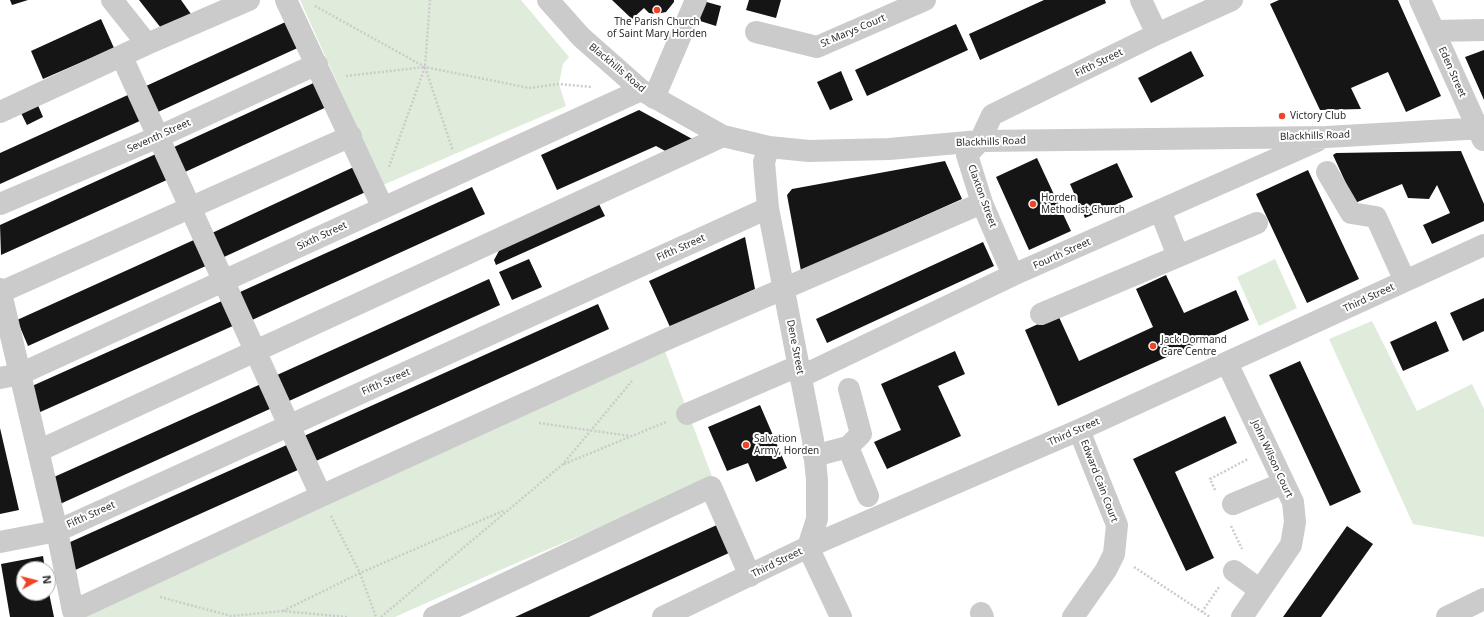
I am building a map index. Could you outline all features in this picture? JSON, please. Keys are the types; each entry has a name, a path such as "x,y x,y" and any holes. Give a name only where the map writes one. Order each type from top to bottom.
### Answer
{"street":[{"path":"112,0 147,44"},
{"path":"0,112 122,57 147,44 206,8 249,0"},
{"path":"286,0 351,136 383,208"},
{"name":"Blackhills Road","path":"548,0 581,37 648,94 723,136 769,148 809,151 889,149 980,141 1326,137 1482,133"},
{"path":"648,94 696,0"},
{"name":"St Marys Court","path":"756,32 817,47 925,0"},
{"path":"1141,0 1157,34"},
{"name":"Fifth Street","path":"980,141 992,115 1157,34 1232,0"},
{"name":"Eden Street","path":"1420,0 1482,133"},
{"path":"1434,31 1484,30"},
{"path":"122,57 321,496"},
{"name":"Seventh Street","path":"0,204 158,137 320,71"},
{"name":"Sixth Street","path":"10,376 223,282 460,172 648,94"},
{"path":"351,136 0,291 10,376 38,451 57,531 74,614 124,587 321,496 784,288 982,203"},
{"path":"38,451 723,136"},
{"name":"Fourth Street","path":"687,414 799,371 1326,137"},
{"name":"Claxton Street","path":"980,141 968,155 982,203 1014,275"},
{"name":"Dene Street","path":"769,148 764,162 768,208 799,371 817,480 817,520 808,547"},
{"path":"1328,172 1351,213 1376,217 1405,281"},
{"name":"Fifth Street","path":"0,542 57,531 768,208"},
{"path":"1160,210 1178,256"},
{"path":"1041,314 1257,223"},
{"name":"Third Street","path":"663,617 808,547 1079,430 1484,245"},
{"name":"John Wilson Court","path":"1227,363 1293,502 1295,522 1291,544 1242,617"},
{"path":"814,456 848,447 860,434 849,389"},
{"name":"Edward Cain Court","path":"1073,617 1106,570 1114,554 1117,525 1079,430"},
{"path":"848,447 868,496"},
{"path":"1233,504 1284,483"},
{"path":"434,617 711,488 750,576"},
{"path":"808,547 841,617"},
{"path":"1234,571 1260,590"},
{"path":"1447,617 1484,599"}],"path":[{"path":"388,170 425,67 430,0"},
{"path":"310,4 425,67 460,172"},
{"path":"320,71 425,67 529,88 560,84 597,87"},
{"path":"381,617 509,508 564,464 636,376"},
{"path":"564,464 687,414"},
{"path":"536,422 630,436"},
{"path":"321,496 360,573 376,617"},
{"path":"283,611 360,573 509,508"},
{"path":"1114,554 1210,617"},
{"path":"124,587 230,616 283,611 347,617"}],"green space":[{"path":"300,0 521,0 569,57 563,64 559,84 566,106 383,185"},
{"path":"1275,259 1297,308 1259,326 1237,277"},
{"path":"1372,321 1417,411 1472,384 1484,409 1484,537 1413,524 1329,339"},
{"path":"665,351 713,479 507,567 395,617 83,617 83,615"}],"building":[{"path":"10,0 28,0 12,5"},
{"path":"139,0 181,0 191,14 161,28"},
{"name":"The Parish Church of Saint Mary Horden","path":"612,0 674,0 674,2 666,12 656,14 649,13 644,8 632,19"},
{"path":"749,0 781,0 776,18 746,10"},
{"path":"1044,0 1105,0 1106,3 980,60 969,34"},
{"path":"1279,0 1398,0 1441,96 1406,112 1388,72 1351,88 1361,109 1320,110 1270,4"},
{"path":"703,1 721,6 716,26 697,20"},
{"path":"101,19 114,48 43,79 31,51"},
{"path":"292,19 304,45 158,112 146,86"},
{"path":"956,24 968,50 867,96 855,70"},
{"path":"1484,50 1484,100 1465,57"},
{"path":"1191,51 1204,76 1151,103 1138,78"},
{"path":"841,71 853,100 830,110 817,82"},
{"path":"320,80 331,105 185,172 174,147"},
{"path":"130,94 142,120 0,184 0,153"},
{"path":"37,103 43,117 27,125 20,111"},
{"path":"639,110 696,141 669,153 656,146 557,190 541,155"},
{"path":"1461,151 1484,204 1484,221 1432,244 1423,225 1450,213 1437,185 1429,199 1408,198 1402,184 1355,203 1333,155 1336,153"},
{"path":"158,153 169,179 1,255 0,225"},
{"name":"Horden Methodist Church","path":"1037,158 1071,231 1029,250 996,177"},
{"path":"945,161 962,199 801,271 787,195 792,189"},
{"path":"1117,163 1133,197 1085,218 1070,184"},
{"path":"358,165 370,190 224,257 212,233"},
{"path":"1308,170 1359,279 1307,303 1256,194"},
{"path":"472,187 485,214 252,320 240,292"},
{"path":"599,204 605,216 496,265 494,260 500,249"},
{"path":"745,237 755,289 670,327 649,281"},
{"path":"196,239 208,265 28,346 17,320"},
{"path":"983,242 994,266 827,343 816,319"},
{"path":"529,259 542,287 512,300 499,272"},
{"name":"Jack Dormand Care Centre","path":"1166,275 1184,313 1236,290 1249,320 1058,406 1025,330 1058,315 1079,361 1153,327 1136,289"},
{"path":"489,279 500,305 289,401 277,375"},
{"path":"1484,298 1484,331 1463,341 1450,313"},
{"path":"224,300 235,325 38,413 32,386"},
{"path":"598,304 609,329 316,461 304,436"},
{"path":"1436,321 1449,351 1403,371 1390,342"},
{"path":"955,351 965,374 938,386 961,436 887,469 874,442 901,430 881,384"},
{"path":"1300,361 1361,492 1330,506 1269,375"},
{"path":"261,384 272,408 60,504 54,477"},
{"name":"Salvation Army, Horden","path":"760,405 787,468 756,482 748,463 727,471 708,427"},
{"path":"1225,416 1237,443 1175,472 1214,558 1186,571 1133,459"},
{"path":"0,428 19,510 0,514"},
{"path":"289,444 300,469 73,571 68,543"},
{"path":"719,524 731,552 589,617 515,617"},
{"path":"1347,526 1373,544 1321,617 1283,617"},
{"path":"43,556 44,561 17,561"},
{"path":"16,561 16,601 51,601 54,617 10,617 1,564"}],"place":[{"name":"The Parish Church of Saint Mary Horden","path":"657,10"},
{"name":"Victory Club","path":"1282,116"},
{"name":"Horden Methodist Church","path":"1033,204"},
{"name":"Jack Dormand Care Centre","path":"1153,346"},
{"name":"Salvation Army, Horden","path":"746,445"}]}
